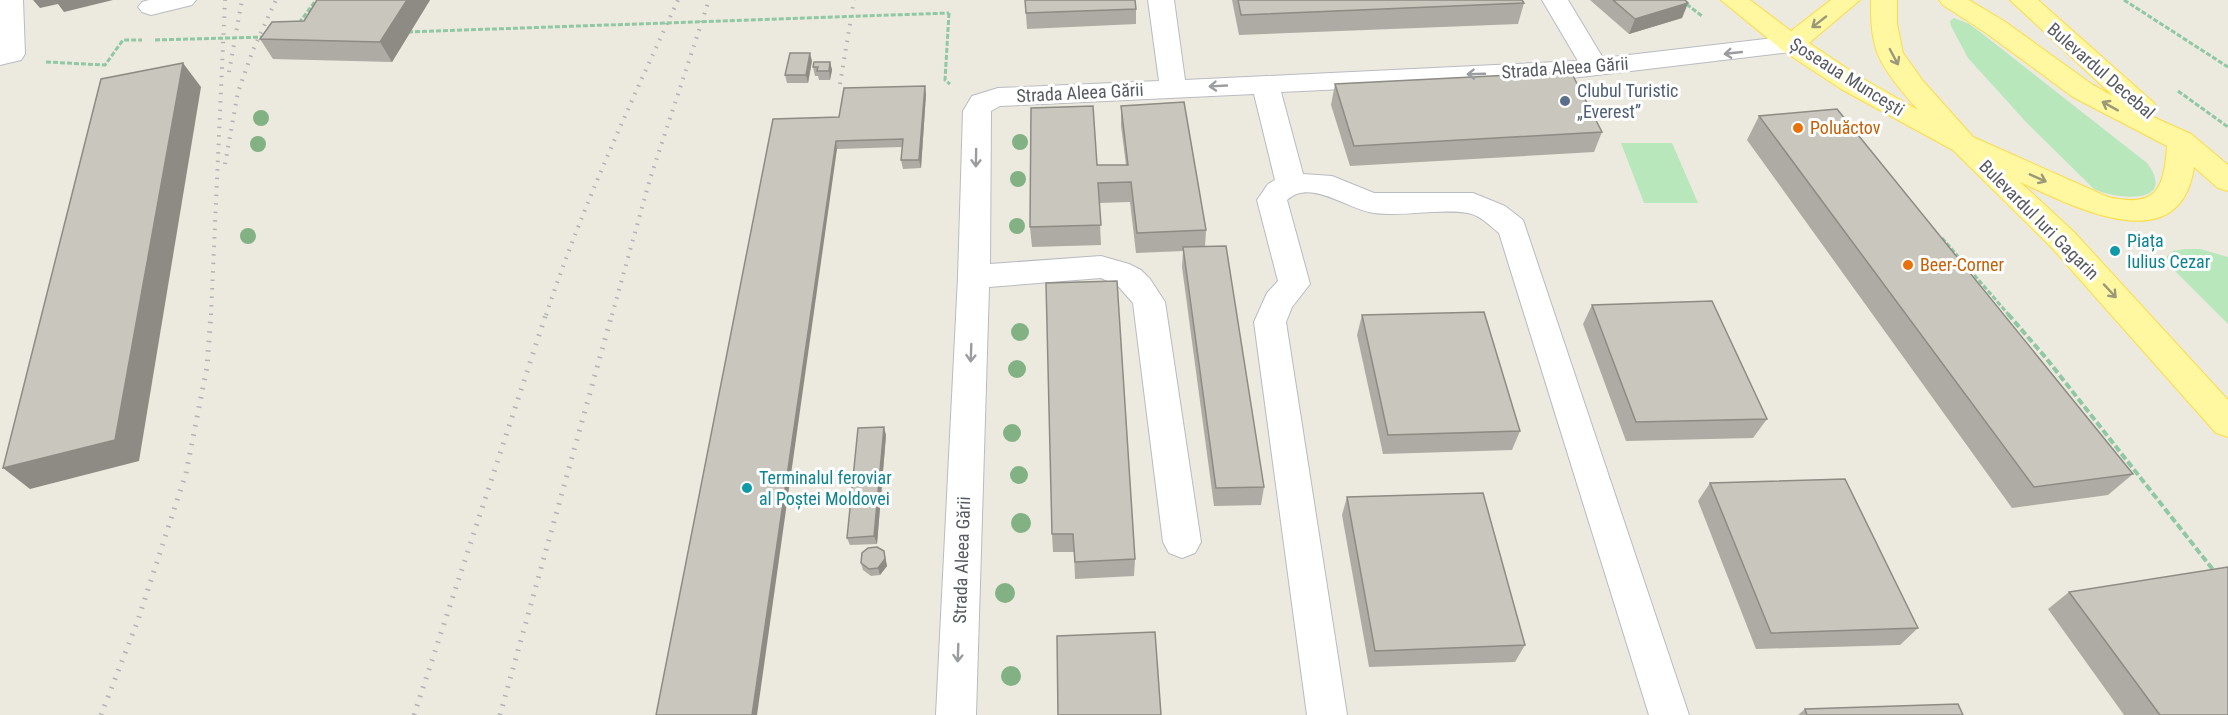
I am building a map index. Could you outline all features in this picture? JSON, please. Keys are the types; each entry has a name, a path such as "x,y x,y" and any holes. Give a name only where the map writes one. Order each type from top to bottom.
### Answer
{"main road":[{"name":"Șoseaua Muncești","path":"1734,0 1791,44 1868,94 1965,146"},
{"path":"1791,44 1846,0"},
{"name":"Bulevardul Iuri Gagarin","path":"1884,0 1884,24 1890,53 1913,87 1965,146 2063,240 2228,423"},
{"path":"1952,0 1995,27 2083,91 2181,141 2228,181"},
{"name":"Bulevardul Decebal","path":"2023,0 2181,141"},
{"path":"1965,146 2086,199 2116,208 2141,210 2160,205 2172,192 2179,174 2181,141"}],"street":[{"path":"0,57 12,54 10,0"},
{"path":"151,7 183,0"},
{"path":"1161,0 1173,88"},
{"path":"1555,0 1596,68"},
{"name":"Strada Aleea Gării","path":"956,715 974,277 977,111 982,102 999,97 1596,68 1791,44"},
{"path":"1265,83 1291,185"},
{"path":"2181,141 2228,164"},
{"path":"1328,715 1270,322 1278,301 1294,285 1272,200 1278,191 1291,185 1310,183 1332,186 1354,197 1374,203 1473,204 1494,213 1512,228 1669,715"},
{"path":"974,277 1101,267 1122,272 1140,287 1149,302 1182,542"}],"path":[{"path":"296,27 316,0"},
{"path":"1681,0 1747,51"},
{"path":"2124,0 2228,67"},
{"path":"405,32 949,13 945,80 982,102"},
{"path":"55,64 105,65 123,40 267,36"},
{"path":"1937,233 2046,358 2221,580"}],"green space":[{"path":"1954,18 1969,24 1980,32 2147,163 2155,177 2155,186 2150,193 2129,197 2094,189 2026,122 1968,58 1951,26 1950,21"},
{"path":"1621,143 1672,143 1698,203 1644,203"},
{"path":"2200,249 2228,257 2228,324 2166,262 2167,256 2173,251"}],"building":[{"path":"317,0 407,0 380,42 260,39 272,22 304,21"},
{"path":"1025,0 1135,0 1136,9 1026,13"},
{"path":"1238,0 1522,0 1524,3 1241,15"},
{"path":"1613,0 1685,0 1688,3 1635,19"},
{"path":"790,53 810,53 806,75 785,75"},
{"path":"814,62 830,62 829,71 817,71 818,67 813,67"},
{"path":"183,63 115,440 3,468 101,79"},
{"path":"1571,72 1602,132 1354,146 1335,84"},
{"name":"Terminalul feroviar al Poștei Moldovei","path":"925,86 919,160 901,160 903,139 836,141 752,715 656,715 773,119 839,117 844,88"},
{"path":"1184,102 1206,230 1137,233 1131,182 1098,183 1101,225 1030,227 1031,108 1093,106 1097,165 1128,165 1121,106"},
{"path":"1837,109 2133,474 2034,487 1759,116"},
{"path":"1226,246 1264,487 1216,488 1183,247"},
{"path":"1117,281 1135,559 1075,562 1073,534 1052,534 1046,283"},
{"path":"1712,301 1767,419 1636,422 1592,305"},
{"path":"1484,312 1520,431 1388,435 1362,315"},
{"path":"884,427 874,536 847,538 858,428"},
{"path":"1845,479 1918,628 1771,633 1710,483"},
{"path":"1483,493 1525,645 1375,651 1347,497"},
{"path":"877,547 884,551 885,559 878,568 869,569 861,563 862,553 868,548"},
{"path":"2228,567 2228,715 2160,715 2069,592"},
{"path":"1155,632 1161,715 1058,715 1057,636"},
{"path":"1958,704 1963,715 1807,715 1805,709"}],"railway":[{"path":"211,315 225,0"},
{"path":"229,72 242,0"},
{"path":"225,164 238,92 253,50 276,0"},
{"path":"546,315 591,195 678,0"},
{"path":"612,315 650,179 709,0"},
{"path":"840,84 854,0"},
{"path":"101,715 138,620 186,473 207,367 211,314"},
{"path":"414,715 546,314"},
{"path":"500,715 612,314"}],"place":[{"name":"Clubul Turistic „Everest”","path":"1565,101"},
{"name":"Poluăctov","path":"1798,128"},
{"name":"Piața Iulius Cezar","path":"2115,251"},
{"name":"Beer-Corner","path":"1908,265"},
{"name":"Terminalul feroviar al Poștei Moldovei","path":"747,488"}]}
